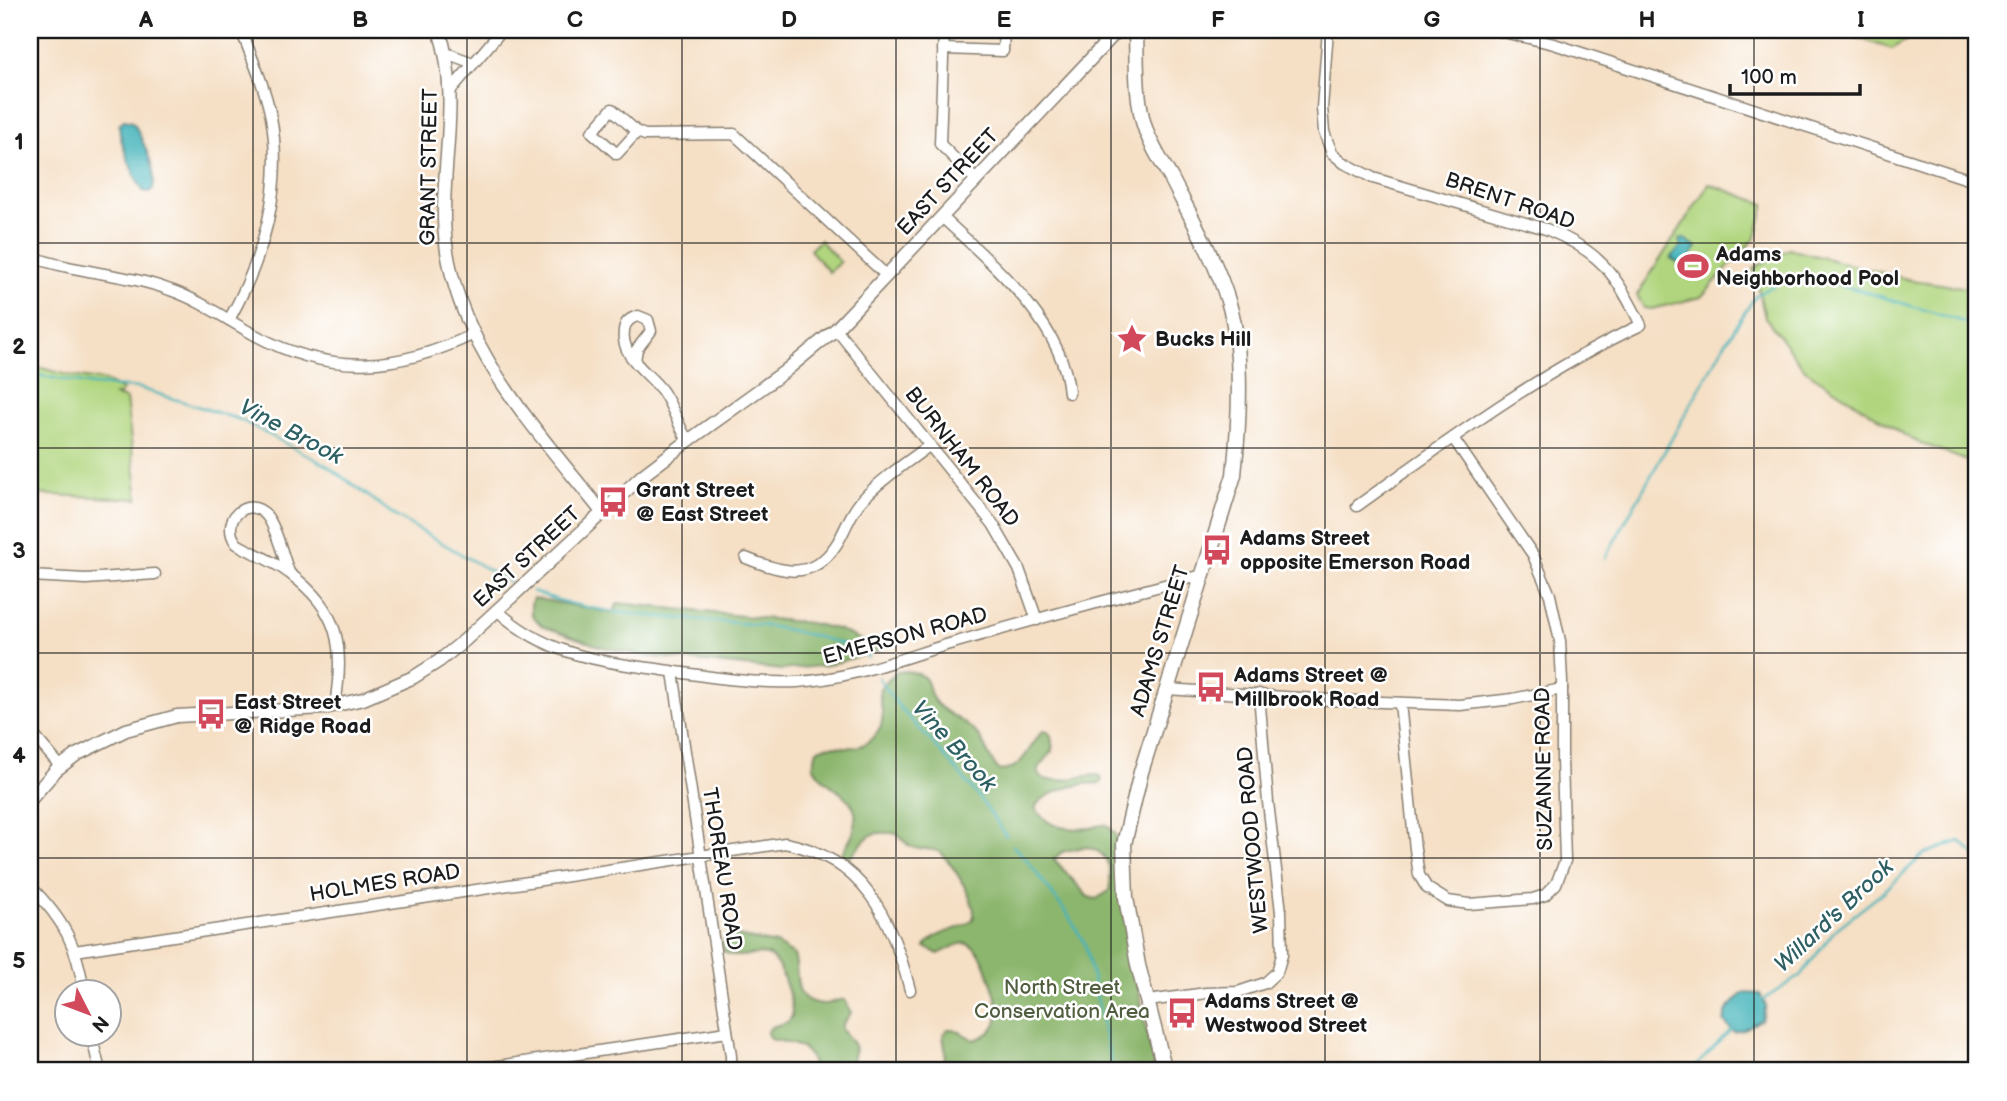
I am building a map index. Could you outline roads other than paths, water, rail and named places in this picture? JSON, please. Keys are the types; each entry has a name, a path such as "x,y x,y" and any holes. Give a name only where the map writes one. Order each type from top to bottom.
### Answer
{"main road":[{"name":"ADAMS STREET","path":"1136,36 1138,82 1146,130 1213,261 1235,329 1238,363 1234,475 1141,772 1124,844 1126,898 1138,965 1165,1071"}],"street":[{"path":"229,320 247,287 262,247 271,209 274,171 271,118 241,30"},
{"name":"GRANT STREET","path":"439,30 446,53 450,91 444,201 447,249 458,300 486,359 506,389 602,512"},
{"path":"450,91 502,30"},
{"path":"944,30 940,144 976,180"},
{"path":"943,49 1003,51 1004,30"},
{"name":"BRENT ROAD","path":"1328,30 1322,108 1324,132 1332,153 1344,163 1373,178 1546,229 1568,238 1608,268 1624,290 1641,326 1575,359 1453,438 1357,506"},
{"path":"1495,30 1513,31 1977,182"},
{"name":"EAST STREET","path":"30,800 61,767 96,743 126,730 177,716 284,712 335,706 363,699 414,677 447,655 498,611 602,512 688,440 784,372 836,329 1117,31 1136,36"},
{"path":"446,53 473,63"},
{"path":"637,132 650,136 734,134 887,276"},
{"path":"942,217 1025,299 1043,321 1063,366 1069,393"},
{"path":"30,256 170,289 291,352 349,365 397,362 456,343 474,334"},
{"name":"BURNHAM ROAD","path":"836,329 993,524 1018,569 1037,620"},
{"path":"635,361 663,392 688,440"},
{"name":"SUZANNE ROAD","path":"1399,703 1415,849 1419,875 1427,888 1448,901 1469,904 1518,901 1545,895 1556,884 1565,861 1560,641 1550,595 1532,555 1453,438"},
{"path":"746,558 775,570 786,571 797,571 820,564 835,546 863,498 930,445"},
{"path":"289,572 269,518 258,509 238,512 231,524 233,538 237,544 289,572 318,600 333,624 340,653 335,706"},
{"path":"30,576 110,579 155,573"},
{"name":"EMERSON ROAD","path":"498,611 535,638 601,662 759,682 799,682 841,677 1203,575"},
{"name":"THOREAU ROAD","path":"673,672 727,1032 730,1071"},
{"path":"1167,688 1460,705 1513,699 1562,689"},
{"name":"WESTWOOD ROAD","path":"1148,1002 1206,993 1238,992 1265,983 1277,972 1282,955 1281,912 1259,694"},
{"path":"30,730 61,767"},
{"name":"HOLMES ROAD","path":"75,951 785,843 810,848 834,860 858,880 875,901 899,948 910,990"},
{"path":"30,886 57,917 72,941 82,978"},
{"path":"464,1071 727,1032"},
{"path":"94,1048 100,1071"},
{"path":"1535,1071 1602,1071"}],"water":[{"path":"124,120 135,125 149,157 154,182 153,189 149,192 143,191 127,157 120,129 120,123"},
{"path":"1683,238 1697,247 1683,267 1671,258 1681,246 1679,240"},
{"path":"1743,993 1760,994 1766,1006 1762,1019 1734,1032 1724,1022 1727,1010"}],"waterway":[{"path":"1605,558 1724,345 1756,295 1781,282 1818,280 1977,326"},
{"name":"Vine Brook","path":"30,374 93,385 139,388 241,420 326,465 397,517 511,583"},
{"name":"Vine Brook","path":"532,591 559,600 615,612 784,629 862,649 868,658"},
{"name":"Vine Brook","path":"878,677 898,706 965,780 1006,836"},
{"name":"Willard's Brook","path":"1761,1001 1800,976 1835,930 1881,894 1924,854 1960,841 1977,857"},
{"name":"Vine Brook","path":"1013,846 1068,915 1085,944 1113,1071"},
{"name":"Willard's Brook","path":"1691,1071 1733,1028"}],"place":[{"name":"Adams Neighborhood Pool","path":"1693,266"},
{"name":"Bucks Hill","path":"1132,339"},
{"name":"Grant Street @ East Street","path":"613,502"},
{"name":"Adams Street opposite Emerson Road","path":"1217,550"},
{"name":"Adams Street @ Millbrook Road","path":"1211,687"},
{"name":"East Street @ Ridge Road","path":"211,714"},
{"name":"Adams Street @ Westwood Street","path":"1182,1013"}],"park label":[{"name":"North Street Conservation Area","path":"1062,999"}]}
